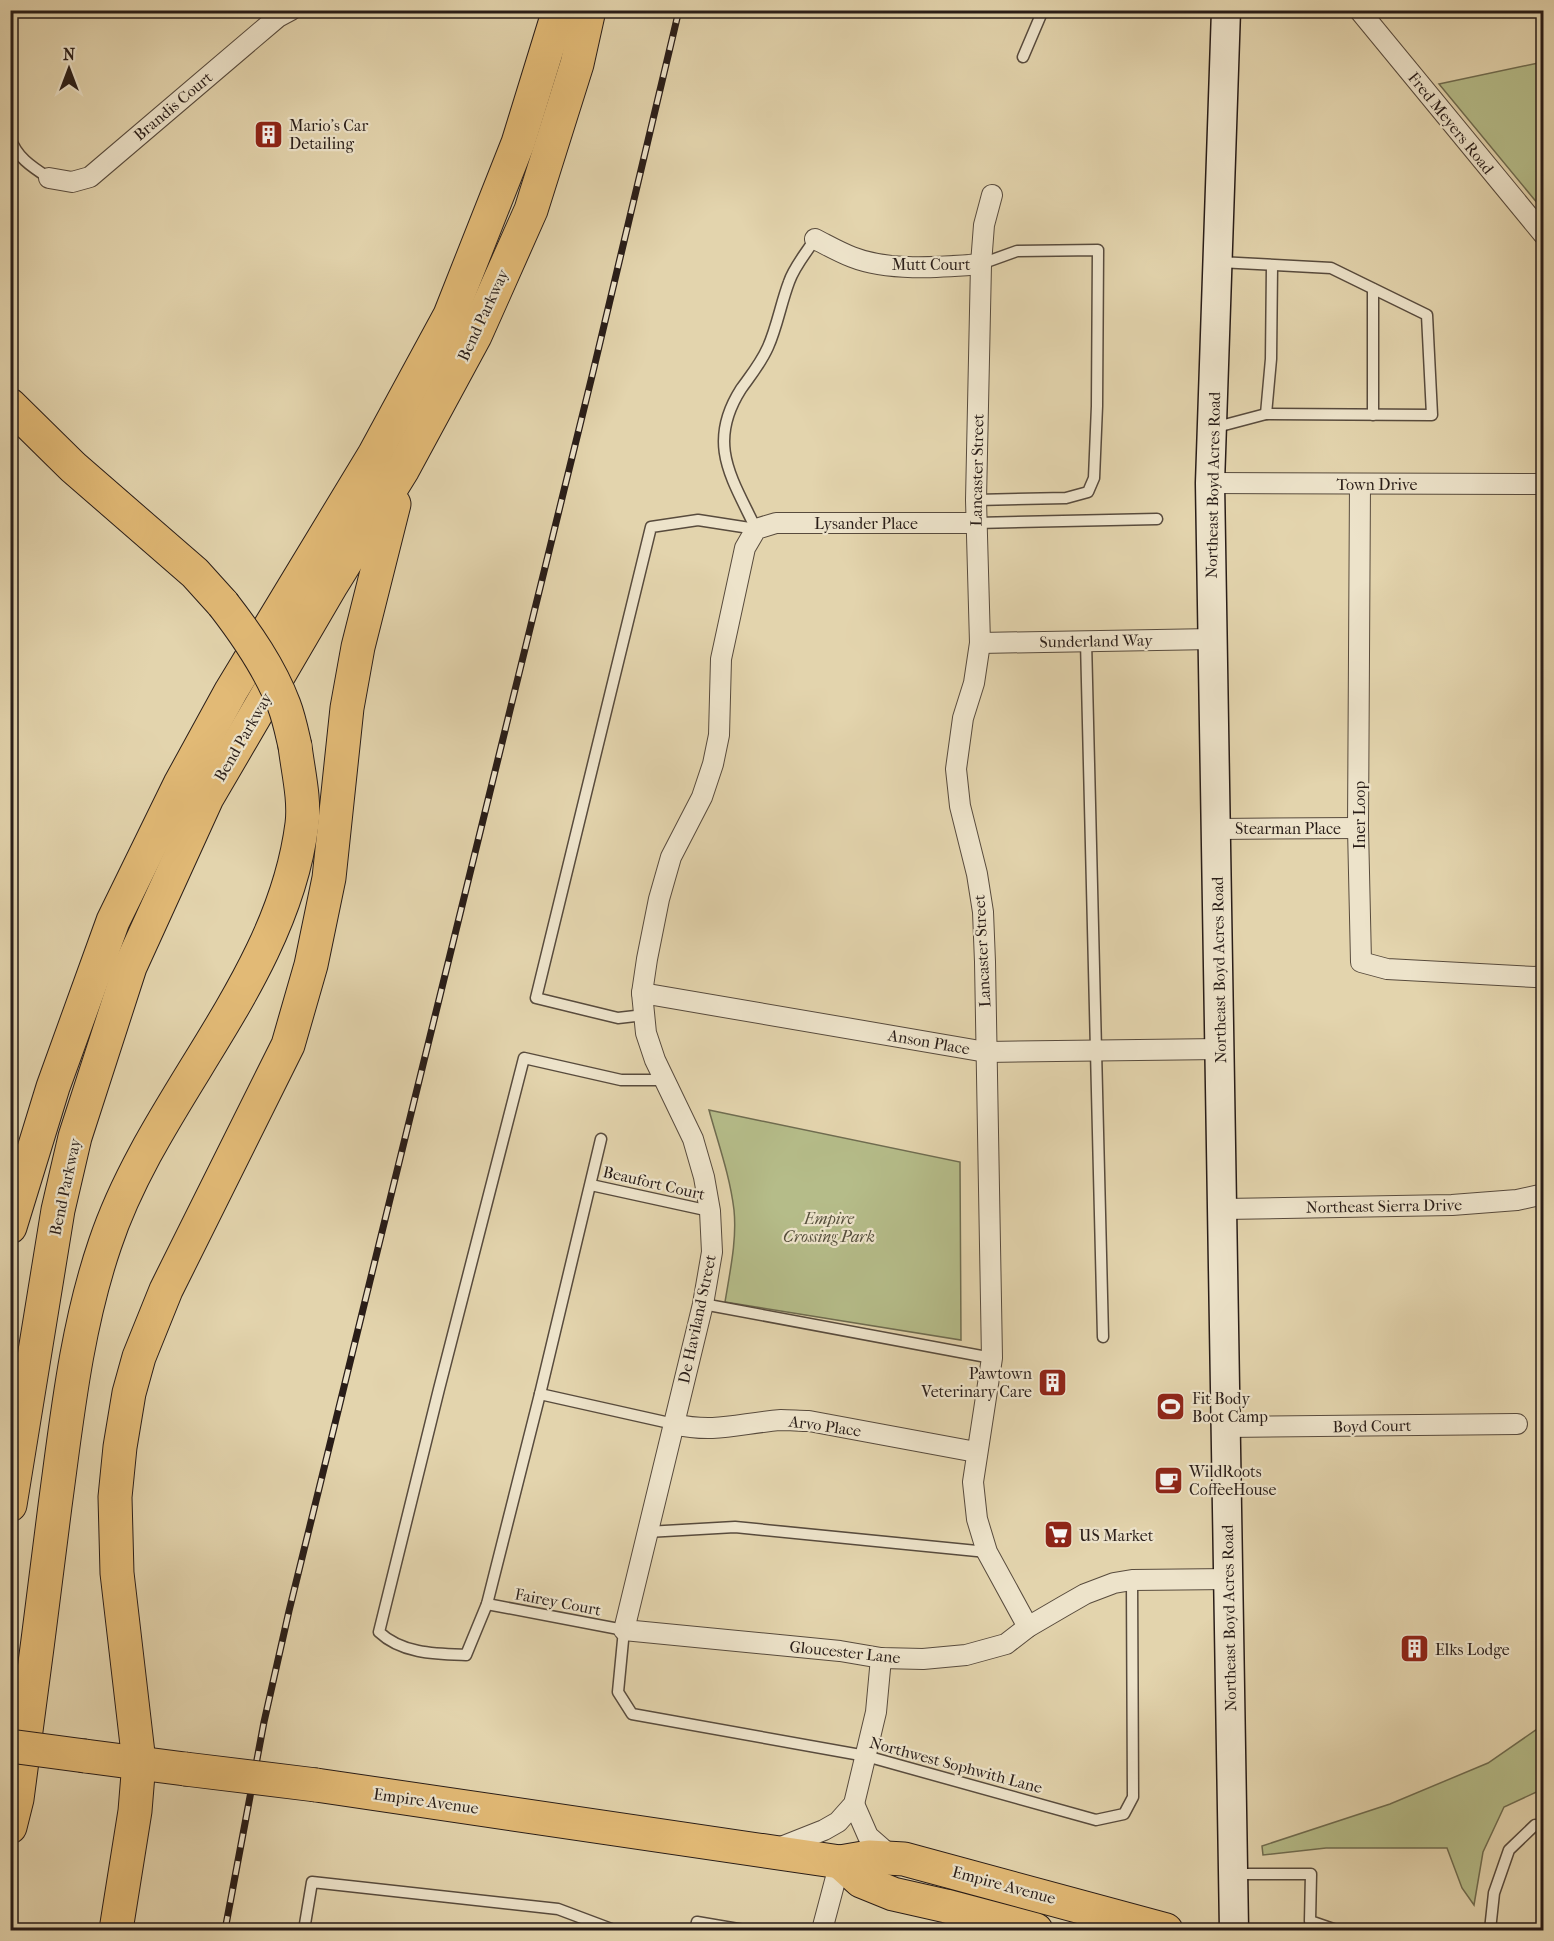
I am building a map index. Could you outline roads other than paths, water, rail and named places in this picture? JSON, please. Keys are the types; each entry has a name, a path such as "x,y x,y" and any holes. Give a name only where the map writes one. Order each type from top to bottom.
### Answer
{"highway":[{"name":"Bend Parkway","path":"10,1227 53,1087 113,921 180,784 231,690 374,455 450,315 518,143 559,10"},
{"name":"Bend Parkway","path":"10,1505 58,1210 75,1137 130,967 207,798 332,584 403,469 475,336 531,210 577,64 589,10"},
{"path":"10,405 73,467 195,573 246,634 266,666 284,705 295,746 302,798 302,821 293,876 259,961 141,1160 105,1243 90,1296 72,1380 18,1799 10,1827"},
{"path":"116,1930 135,1811 139,1762 117,1573 116,1497 120,1447 129,1393 139,1357 166,1290 288,1046 311,965 329,878 347,708 358,647 403,469"},
{"name":"Empire Avenue","path":"10,1746 316,1785 840,1862 869,1857 904,1859 1166,1930"},
{"path":"840,1862 861,1881 893,1894 1035,1930"}],"street":[{"name":"Brandis Court","path":"49,178 72,182 90,177 278,16 291,10"},
{"name":"Northeast Boyd Acres Road","path":"1226,10 1210,483 1234,1930"},
{"name":"Fred Meyers Road","path":"1359,10 1544,235"},
{"name":"Lancaster Street","path":"992,195 984,225 981,264 976,500 980,644 974,683 963,718 956,769 960,806 983,912 992,1358 973,1482 976,1519 987,1552 1028,1627"},
{"name":"Mutt Court","path":"815,239 854,258 892,266 940,267 981,264"},
{"name":"Town Drive","path":"1210,483 1544,484"},
{"name":"Iner Loop","path":"1360,484 1358,828 1361,962 1387,969 1544,976"},
{"name":"Lysander Place","path":"756,529 776,523 976,523"},
{"name":"De Haviland Street","path":"624,1630 703,1304 712,1251 710,1211 704,1177 693,1139 664,1080 649,1042 642,993 646,959 671,857 702,797 713,764 719,735 721,659 745,548 756,529"},
{"name":"Sunderland Way","path":"980,644 1213,639"},
{"name":"Stearman Place","path":"1217,829 1358,828"},
{"name":"Anson Place","path":"642,993 986,1052 1220,1049"},
{"name":"Northeast Sierra Drive","path":"1223,1209 1452,1205 1517,1200 1544,1194"},
{"name":"Arvo Place","path":"674,1424 695,1429 716,1430 783,1420 809,1421 976,1452"},
{"name":"Boyd Court","path":"1226,1427 1517,1424"},
{"name":"Gloucester Lane","path":"624,1630 840,1651 881,1658 923,1659 966,1655 1005,1644 1028,1627 1086,1593 1114,1583 1132,1580 1229,1579"},
{"path":"770,1851 824,1830 838,1822 854,1804 876,1712 881,1658"},
{"path":"854,1804 868,1836 893,1858"},
{"path":"822,1930 840,1862"}],"lane":[{"path":"1023,57 1043,10"},
{"path":"10,137 13,146 28,164 49,178"},
{"path":"756,529 725,457 723,436 728,415 741,389 761,363 770,345 789,280 815,239"},
{"path":"976,500 1066,498 1088,492 1094,478 1097,406 1098,250 1017,252 981,264"},
{"path":"1213,428 1266,414 1432,415 1427,315 1331,268 1219,262"},
{"path":"1266,414 1271,359 1272,266"},
{"path":"1373,289 1373,415"},
{"path":"976,523 1156,519"},
{"path":"644,1015 618,1018 536,998 651,527 698,520 756,529"},
{"path":"1086,640 1102,1336"},
{"path":"601,1139 487,1604 466,1656 422,1653 387,1640 380,1632 439,1389 524,1058 621,1080 664,1080"},
{"name":"Beaufort Court","path":"591,1185 710,1211"},
{"path":"703,1304 992,1358"},
{"path":"540,1394 674,1424"},
{"path":"647,1532 735,1527 987,1552"},
{"name":"Northwest Sophwith Lane","path":"624,1630 618,1692 632,1714 866,1756 1096,1820 1124,1815 1133,1797 1132,1580"},
{"name":"Fairey Court","path":"487,1604 624,1630"},
{"path":"1490,1930 1494,1893 1509,1850 1535,1825 1544,1825"},
{"path":"1233,1874 1311,1874 1310,1921 1335,1930"},
{"path":"304,1930 312,1882 558,1909 614,1930"},
{"path":"695,1930 697,1922 744,1930"}],"railway":[{"path":"225,1930 264,1722 289,1611 593,372 679,10"}],"place":[{"name":"Mario's Car Detailing","path":"268,134"},
{"name":"Pawtown Veterinary Care","path":"1053,1382"},
{"name":"Fit Body Boot Camp","path":"1171,1407"},
{"name":"WildRoots CoffeeHouse","path":"1168,1480"},
{"name":"US Market","path":"1058,1535"},
{"name":"Elks Lodge","path":"1414,1649"}],"park label":[{"name":"Empire Crossing Park","path":"829,1227"}]}
